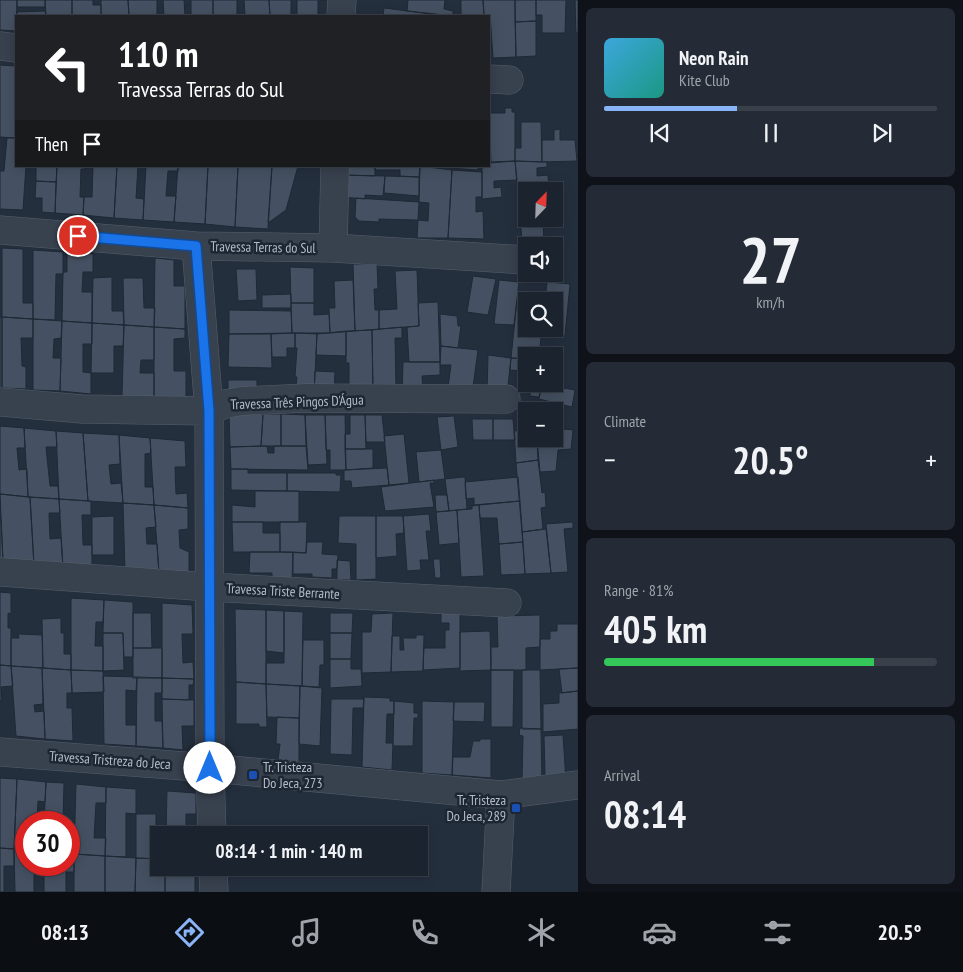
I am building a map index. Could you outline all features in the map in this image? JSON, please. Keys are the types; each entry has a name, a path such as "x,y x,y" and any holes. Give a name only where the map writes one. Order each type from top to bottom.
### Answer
{"street":[{"path":"341,15 342,0"},
{"path":"0,46 15,48"},
{"path":"332,248 335,167"},
{"name":"Travessa Terras do Sul","path":"0,230 196,246 332,248 518,260"},
{"path":"196,246 209,411 212,826"},
{"name":"Travessa Três Pingos D'Água","path":"0,402 82,409 209,411 226,404 242,401 307,398 506,399"},
{"name":"Travessa Triste Berrante","path":"0,572 209,587 507,603"},
{"name":"Travessa Tristreza do Jeca","path":"0,752 210,768 501,795 578,785"},
{"path":"496,892 501,795"},
{"path":"214,876 214,892"}],"building":[{"path":"0,0 17,0 15,31 0,30"},
{"path":"17,0 45,0 45,7 17,7"},
{"path":"45,0 72,0 72,15 46,15"},
{"path":"72,0 93,0 93,5 101,5 101,15 72,15"},
{"path":"101,0 128,0 129,15 101,15"},
{"path":"128,0 157,0 157,15 129,15"},
{"path":"163,0 184,0 185,15 164,15"},
{"path":"191,0 213,0 213,15 191,15"},
{"path":"213,0 237,0 237,15 213,15"},
{"path":"244,0 269,0 270,15 245,15"},
{"path":"269,0 291,0 291,15 270,15"},
{"path":"297,0 326,0 318,1 318,15 297,15"},
{"path":"408,0 445,0 444,9 453,11 453,15 444,15 407,11"},
{"path":"461,0 483,0 484,15 461,15"},
{"path":"483,0 515,0 516,57 493,58 490,15 484,15"},
{"path":"515,0 536,0 536,21 515,22"},
{"path":"536,0 566,0 565,33 542,33 542,15 536,15"},
{"path":"575,0 578,0 578,33 576,33"},
{"path":"384,8 439,15 383,15"},
{"path":"45,11 46,15 17,15 17,12"},
{"path":"536,21 536,56 516,57 515,22"},
{"path":"0,65 15,66 15,138 0,137"},
{"path":"505,108 512,108 512,112 515,112 515,161 491,162 490,113 505,113"},
{"path":"521,122 541,122 542,162 515,161 515,148 521,148"},
{"path":"560,129 560,140 575,140 577,161 542,162 542,140 554,140 554,130"},
{"path":"7,138 15,138 15,167 26,167 23,210 0,209 0,171 4,171"},
{"path":"515,161 547,162 547,167 537,168 537,176 548,175 548,182 518,182 518,195"},
{"path":"515,161 517,180 494,181 494,188 501,187 502,197 482,199 482,167 490,167 490,163"},
{"path":"36,167 57,167 56,182 36,181"},
{"path":"57,167 85,167 85,169 81,169 80,197 84,197 83,215 55,213"},
{"path":"93,167 117,167 114,218 83,215 84,197 92,197"},
{"path":"117,167 138,167 136,198 144,199 143,220 114,218"},
{"path":"146,167 178,167 178,171 168,171 166,196 176,196 174,222 143,220"},
{"path":"178,167 208,167 205,224 174,222"},
{"path":"208,167 238,167 235,227 205,224"},
{"path":"238,167 272,167 268,229 235,227"},
{"path":"272,167 298,167 286,210 268,223"},
{"path":"345,167 375,167 375,176 344,175"},
{"path":"375,167 420,167 419,177 400,176 400,170 375,170"},
{"path":"420,167 452,170 448,238 417,238 418,220 428,221 429,203 419,202"},
{"path":"478,167 478,170 450,168"},
{"path":"452,170 482,172 482,197 476,197 476,212 483,211 484,239 448,238"},
{"path":"344,175 385,176 383,196 365,195 365,199 342,197"},
{"path":"385,176 419,177 419,196 384,193"},
{"path":"36,181 56,182 55,213 42,212 42,198 35,198"},
{"path":"356,198 419,202 418,220 379,219 379,222 359,221 355,217"},
{"path":"521,228 543,228 544,237 522,237"},
{"path":"2,248 23,249 23,303 33,303 33,319 2,317"},
{"path":"33,250 63,252 63,274 56,274 55,320 33,319"},
{"path":"67,252 93,254 93,272 83,272 82,292 92,292 92,323 62,321 63,272 67,272"},
{"path":"155,258 174,260 174,286 185,286 185,329 154,327"},
{"path":"353,264 377,264 378,289 374,289 375,310 379,310 379,329 355,331"},
{"path":"290,267 314,268 314,303 291,303"},
{"path":"236,269 256,269 257,300 238,301"},
{"path":"417,270 419,326 379,329 379,310 397,309 395,271"},
{"path":"473,276 496,279 488,315 467,312"},
{"path":"112,277 112,311 123,311 124,325 92,323 93,278"},
{"path":"123,278 143,278 144,308 155,308 154,327 124,325"},
{"path":"353,280 355,331 330,333 329,308 335,308 334,281"},
{"path":"499,280 519,282 514,325 494,324"},
{"path":"547,282 570,284 565,336 563,336 563,292 546,292"},
{"path":"291,294 291,308 262,308 262,295"},
{"path":"518,300 518,337 541,337 540,347 518,347 518,358 511,358"},
{"path":"438,302 440,362 409,362 407,327 419,326 418,303"},
{"path":"291,303 314,303 314,315 329,314 330,333 292,333"},
{"path":"229,310 291,311 292,333 229,334"},
{"path":"440,314 457,316 458,326 461,326 458,348 441,346"},
{"path":"0,317 2,317 2,388 0,388"},
{"path":"2,317 33,319 33,338 21,338 22,366 26,367 26,389 2,388"},
{"path":"33,319 62,321 61,338 54,339 53,358 61,358 60,391 33,390"},
{"path":"62,321 92,323 92,344 83,344 83,372 91,373 91,394 60,391"},
{"path":"92,323 124,325 123,346 114,346 114,373 91,373"},
{"path":"124,325 154,327 154,360 141,360 140,373 154,373 154,398 122,396"},
{"path":"154,327 185,329 185,338 174,339 174,371 186,371 186,400 154,398"},
{"path":"402,327 402,338 395,338 396,389 373,390 372,330"},
{"path":"372,330 373,394 349,394 349,363 346,363 346,331"},
{"path":"346,331 346,356 316,355 317,334"},
{"path":"295,333 295,348 287,348 287,357 272,357 271,334"},
{"path":"295,333 317,334 314,394 295,394 297,348 295,348"},
{"path":"229,334 271,334 272,368 228,367"},
{"path":"441,346 478,350 473,387 448,387 451,365 440,365"},
{"path":"488,355 511,358 507,396 487,395"},
{"path":"511,358 518,358 518,371 510,370"},
{"path":"403,362 440,362 440,375 422,376 423,393 402,394"},
{"path":"315,371 335,372 334,394 314,394"},
{"path":"228,380 257,380 257,393 228,393"},
{"path":"563,388 575,390 572,407 563,405 563,402 539,399 540,392 563,392"},
{"path":"525,392 540,392 539,397 530,396 530,393"},
{"path":"229,414 263,414 261,446 230,447"},
{"path":"263,414 281,414 281,446 261,446"},
{"path":"281,414 305,415 306,446 281,446"},
{"path":"305,415 325,415 327,464 308,465"},
{"path":"325,415 345,415 346,470 330,470 330,450 326,450"},
{"path":"350,415 365,415 366,449 345,449 345,434 350,434"},
{"path":"365,415 382,415 385,442 366,442"},
{"path":"454,416 458,447 441,450 437,417"},
{"path":"472,419 493,419 493,440 473,440"},
{"path":"493,419 513,419 515,440 493,440"},
{"path":"0,426 24,428 25,448 17,448 19,470 27,469 28,497 0,494"},
{"path":"24,428 56,431 57,447 46,447 50,486 58,486 59,499 28,497"},
{"path":"563,429 573,430 571,449 558,450 556,471 540,472 538,447 563,447"},
{"path":"56,431 83,433 88,501 59,499"},
{"path":"514,431 518,431 518,447 537,447 538,460 516,463"},
{"path":"83,433 119,435 120,464 109,465 111,484 121,483 123,503 88,501"},
{"path":"404,434 409,483 389,485 384,436"},
{"path":"119,435 150,438 151,453 145,454 145,487 153,487 154,505 123,503"},
{"path":"150,438 185,441 186,467 175,467 176,494 187,493 188,508 154,505"},
{"path":"267,446 268,453 274,453 274,446 306,446 308,470 231,469 230,447"},
{"path":"345,449 373,449 373,468 346,470"},
{"path":"441,450 445,479 419,482 416,452"},
{"path":"538,460 542,493 545,492 546,507 541,508 543,529 522,532 516,463"},
{"path":"387,468 389,485 352,488 351,481 344,481 344,470"},
{"path":"231,469 248,469 248,473 287,473 287,491 231,490"},
{"path":"287,473 336,473 336,475 341,475 340,492 287,491"},
{"path":"465,477 467,509 449,511 445,479"},
{"path":"518,477 520,501 474,505 474,498 466,499 465,482"},
{"path":"434,480 434,483 430,483 434,507 385,511 381,487"},
{"path":"255,491 299,491 299,522 232,522 232,505 255,507"},
{"path":"0,494 30,497 34,565 3,562"},
{"path":"435,495 447,495 449,511 436,512"},
{"path":"30,497 59,499 60,513 49,513 50,539 61,538 63,568 34,565"},
{"path":"59,499 91,501 91,515 82,515 83,545 92,545 92,571 63,569"},
{"path":"520,501 523,542 499,544 497,518 480,518 479,505"},
{"path":"123,503 154,505 156,527 146,528 147,544 157,544 159,573 125,572"},
{"path":"154,505 188,508 188,529 179,530 180,548 189,552 189,574 159,573"},
{"path":"479,505 484,576 461,577 457,510 472,509 472,506"},
{"path":"457,510 459,543 439,545 436,512"},
{"path":"429,514 431,531 426,531 429,560 420,560 421,570 407,571 403,516"},
{"path":"114,516 114,555 92,555 92,517"},
{"path":"339,516 376,516 376,579 356,580 356,544 338,543"},
{"path":"376,516 403,516 404,533 396,534 397,556 376,558"},
{"path":"1,519 3,562 0,562"},
{"path":"232,522 263,522 263,533 280,533 280,552 233,552"},
{"path":"280,522 307,522 306,553 280,552"},
{"path":"573,522 573,528 564,529 568,572 551,573 546,524"},
{"path":"546,529 551,573 525,574 522,532"},
{"path":"307,542 323,542 322,554 338,555 337,569 332,569 332,578 312,577 312,574 293,574 293,552 306,553"},
{"path":"523,542 525,574 501,575 499,544"},
{"path":"250,552 293,552 292,581 272,581 272,573 249,573"},
{"path":"433,559 440,559 441,578 435,578"},
{"path":"337,560 350,561 351,580 337,580"},
{"path":"0,592 11,593 11,614 8,613 8,628 11,628 11,666 0,665"},
{"path":"71,598 104,600 103,622 96,622 95,646 103,646 103,671 71,670"},
{"path":"104,600 133,602 133,657 124,657 123,633 103,633"},
{"path":"162,603 192,605 193,634 182,634 183,663 193,662 194,679 162,678"},
{"path":"235,609 266,610 266,684 236,682"},
{"path":"266,610 284,611 284,653 266,651"},
{"path":"284,611 303,612 302,686 266,684 266,663 284,663"},
{"path":"460,612 460,668 423,670 424,648 445,648 445,630 449,630 449,623 441,623 441,613"},
{"path":"133,613 151,613 152,648 133,648"},
{"path":"330,613 353,613 352,633 330,633"},
{"path":"393,613 391,672 362,673 362,632 371,632 372,614"},
{"path":"540,615 540,647 526,648 526,670 491,670 491,647 498,647 497,616"},
{"path":"61,618 61,633 64,633 64,654 71,654 71,670 43,668 42,619"},
{"path":"557,624 578,624 578,668 540,670 540,639 550,639 550,631 557,631"},
{"path":"490,631 491,670 460,671 460,632"},
{"path":"103,633 123,633 124,670 103,671"},
{"path":"330,633 352,633 351,659 330,659"},
{"path":"18,634 42,635 43,668 11,666 11,638 19,638"},
{"path":"416,635 424,635 423,671 391,672 392,636 400,636 400,650 404,650 403,638 416,638"},
{"path":"303,640 324,640 324,665 320,665 319,687 302,686"},
{"path":"133,648 162,648 162,678 133,678"},
{"path":"330,659 351,659 351,669 361,669 362,686 330,688"},
{"path":"0,665 11,666 13,686 1,687 2,701 0,701"},
{"path":"11,666 42,668 43,704 34,705 35,712 44,711 45,739 16,736"},
{"path":"42,668 71,670 72,693 67,693 67,708 72,708 73,741 45,739"},
{"path":"578,668 578,691 562,693 559,669"},
{"path":"71,670 103,671 104,692 72,693"},
{"path":"491,670 514,670 513,727 491,727"},
{"path":"522,670 540,670 541,729 522,729"},
{"path":"103,676 137,677 136,691 126,690 126,725 136,725 136,746 104,744"},
{"path":"137,677 162,678 162,693 155,693 155,721 162,721 163,748 136,746"},
{"path":"162,678 194,679 193,685 189,685 189,700 162,699"},
{"path":"236,682 266,684 267,727 259,727 259,724 236,724"},
{"path":"266,684 300,686 299,718 267,717"},
{"path":"300,686 322,688 320,746 299,744"},
{"path":"578,691 578,729 543,732 543,704 559,703 559,693"},
{"path":"364,697 390,698 390,701 394,701 394,714 387,714 386,743 393,743 392,770 362,767"},
{"path":"162,699 194,700 194,726 182,726 183,750 163,748"},
{"path":"331,699 364,699 363,708 353,708 352,755 330,754"},
{"path":"394,701 414,703 414,713 418,713 418,718 414,718 413,746 393,746"},
{"path":"422,701 454,702 452,775 422,773"},
{"path":"454,702 485,702 484,722 453,721"},
{"path":"277,717 299,718 299,762 278,760 280,744 276,744"},
{"path":"520,728 541,729 542,781 522,780 523,736 519,735"},
{"path":"563,735 566,781 542,781 541,775 545,775 544,736"},
{"path":"480,739 491,739 491,778 452,775 453,757 470,757 473,741 480,741"},
{"path":"0,778 17,779 14,849 0,848"},
{"path":"17,779 46,782 45,802 38,801 38,811 16,811"},
{"path":"46,782 64,783 63,811 45,811"},
{"path":"76,784 106,787 106,803 96,803 94,838 106,838 105,856 80,854 80,811 75,811"},
{"path":"106,787 136,789 136,814 126,813 126,857 105,856"},
{"path":"167,791 196,793 196,814 186,814 186,826 166,826"},
{"path":"136,814 156,814 156,826 150,826 150,859 136,858"},
{"path":"0,848 14,849 14,866 4,866 4,892 0,892"},
{"path":"14,849 15,876 34,876 34,892 15,892"},
{"path":"80,854 105,856 105,892 74,892 74,876 80,876"},
{"path":"105,856 136,858 135,892 105,892"},
{"path":"136,858 150,859 150,876 165,876 165,892 135,892"},
{"path":"44,876 66,876 66,892 44,892"},
{"path":"165,876 195,876 195,892 165,892"}],"place":[{"name":"Tr. Tristeza Do Jeca, 273","path":"253,775"},
{"name":"Tr. Tristeza Do Jeca, 289","path":"516,808"}],"route":[{"path":"78,236 196,246 209,411 210,768"}]}
